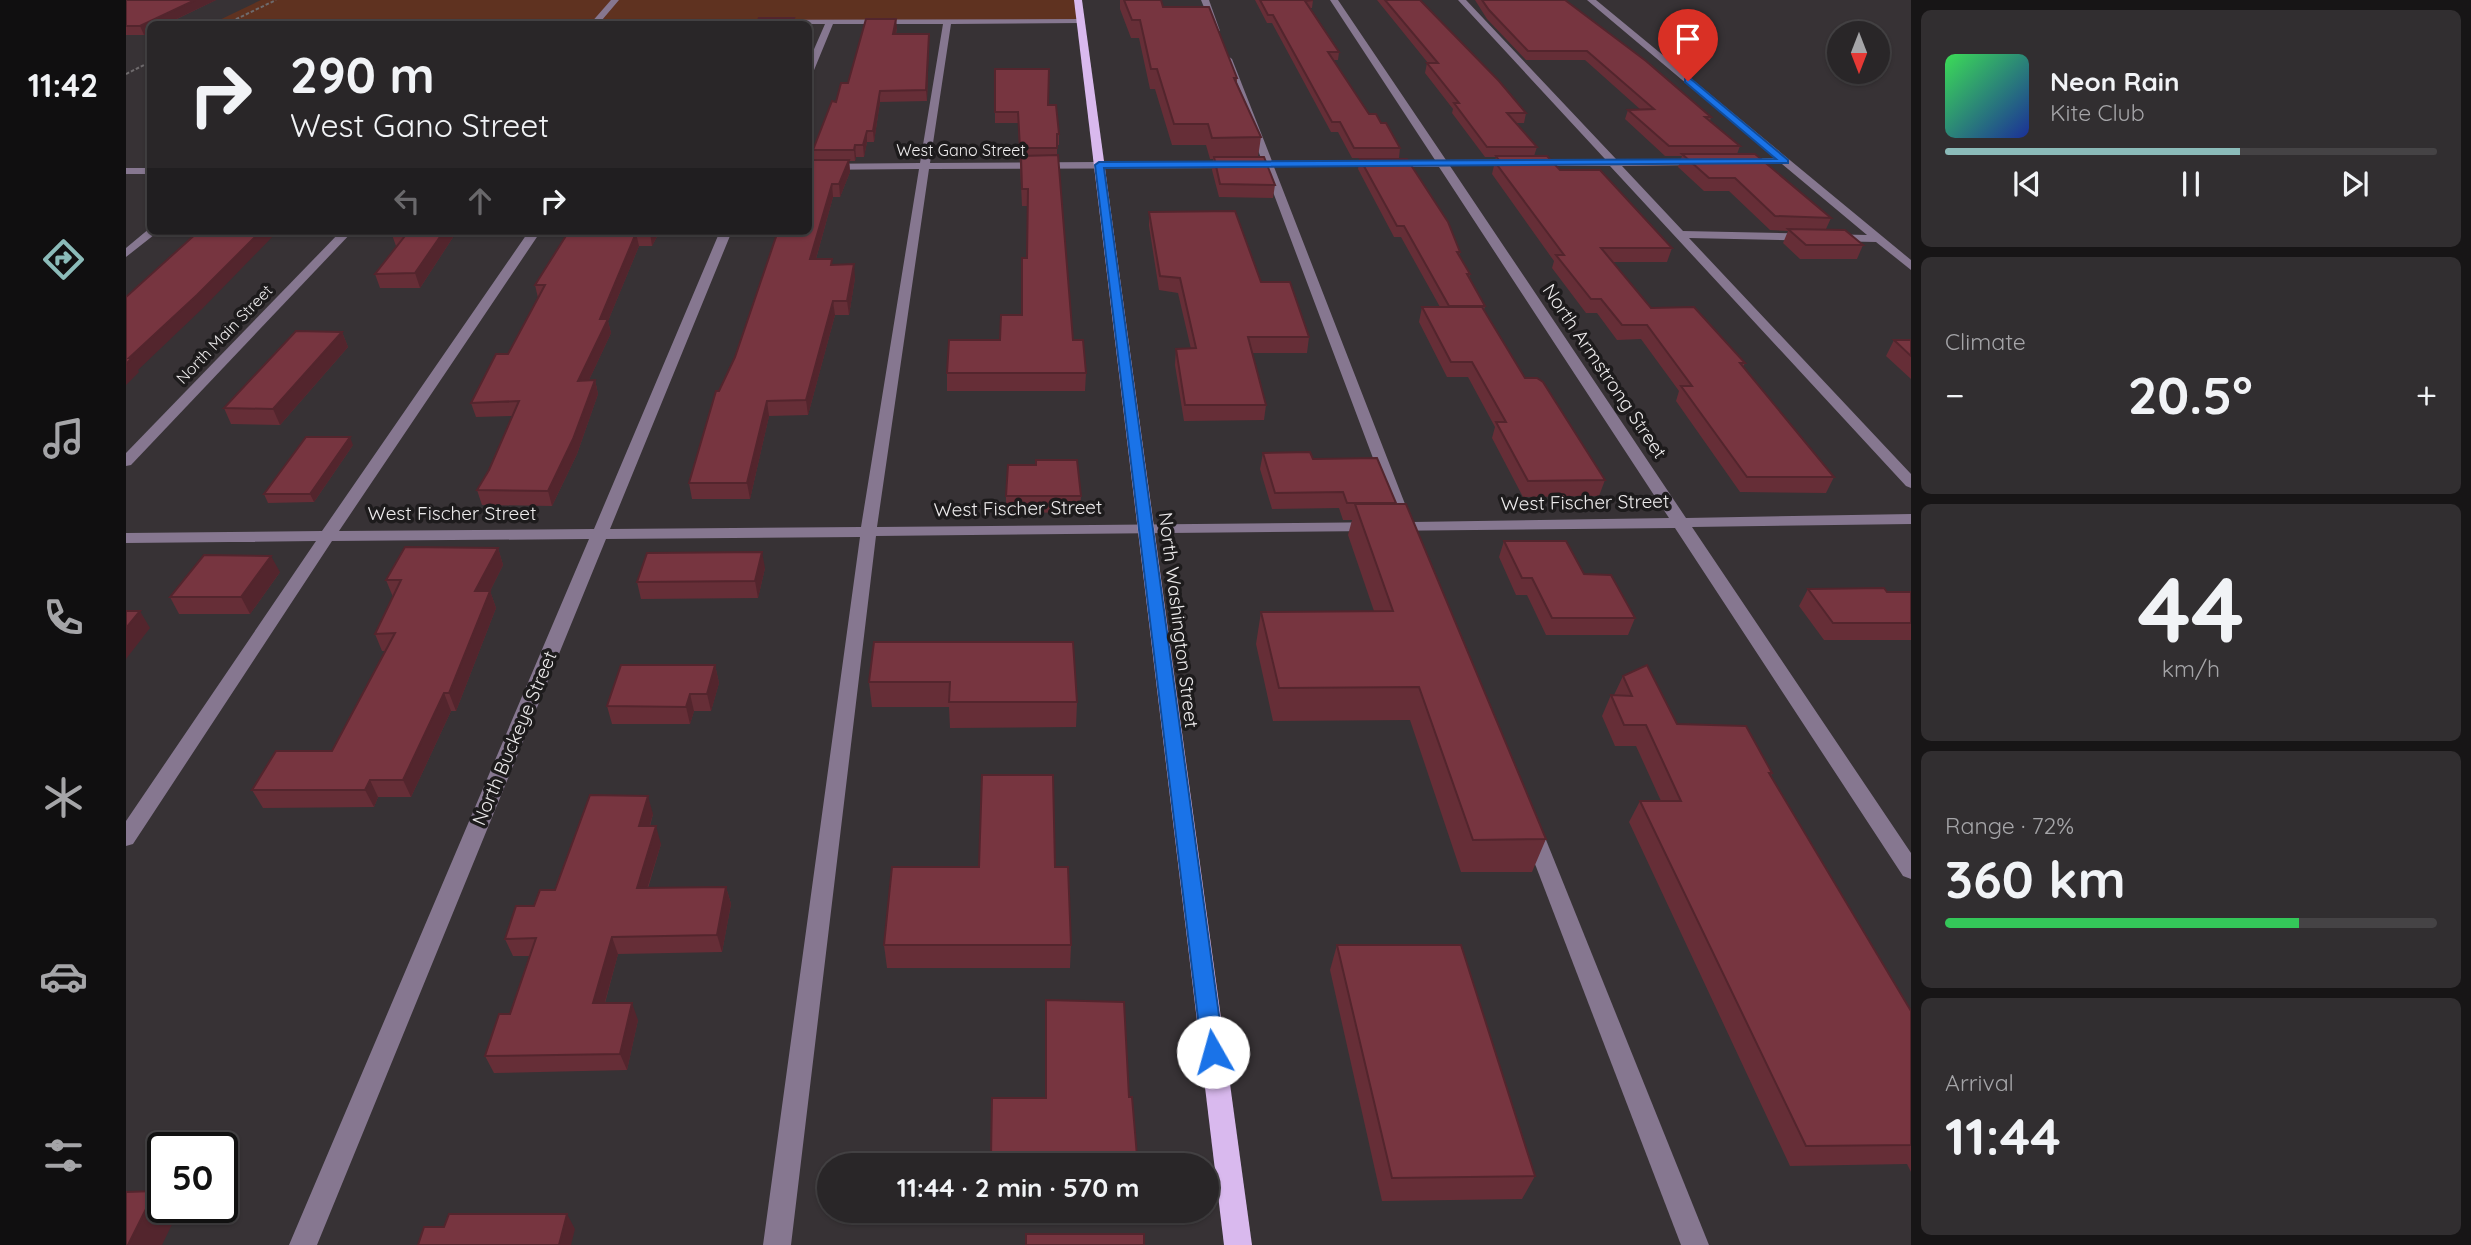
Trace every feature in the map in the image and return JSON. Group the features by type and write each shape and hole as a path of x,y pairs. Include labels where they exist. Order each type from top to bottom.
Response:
{"main road":[{"name":"North Washington Street","path":"1078,0 1238,1245"}],"street":[{"path":"597,21 615,0"},
{"path":"1205,0 1410,535"},
{"name":"North Armstrong Street","path":"1334,0 1911,870"},
{"path":"1462,0 1911,483"},
{"path":"1591,0 1911,266"},
{"path":"591,9 607,9"},
{"path":"812,21 1081,21"},
{"path":"812,65 830,21"},
{"path":"777,1245 869,530 947,21"},
{"name":"West Gano Street","path":"812,167 1719,162"},
{"path":"1732,162 1785,162"},
{"path":"126,171 147,171"},
{"path":"1680,234 1879,239"},
{"path":"126,254 148,235"},
{"name":"North Main Street","path":"126,462 343,235"},
{"path":"126,838 328,534 532,235"},
{"name":"North Buckeye Street","path":"303,1245 724,235"},
{"name":"West Fischer Street","path":"126,538 1146,527 1410,535 1682,521 1911,520"},
{"path":"1525,814 1695,1245"}],"path":[{"path":"232,21 276,0"},
{"path":"126,74 147,64"}],"shaded area":[{"path":"261,0 1078,0 1081,21 812,22 217,21"}],"building":[{"path":"126,0 195,0 140,26 126,26"},
{"path":"1124,0 1161,0 1163,7 1209,7 1237,78 1234,78 1261,137 1212,138 1208,124 1174,124 1157,69 1151,69 1140,20 1132,20"},
{"path":"1260,0 1313,0 1305,1 1339,52 1328,52 1369,114 1376,114 1381,123 1386,123 1400,148 1354,148 1340,122 1332,122 1273,15 1268,15"},
{"path":"1385,0 1420,0 1499,81 1526,113 1507,113 1537,147 1487,147 1454,103 1459,103 1427,63 1438,63"},
{"path":"1482,0 1565,0 1646,61 1740,146 1669,146 1628,110 1654,109 1587,51 1528,51"},
{"path":"759,18 794,18 792,21 758,21"},
{"path":"866,19 896,19 893,34 929,34 926,90 880,91 873,131 867,131 863,145 855,145 854,150 813,150 832,101 836,102 841,83 848,83"},
{"path":"995,69 1049,69 1048,105 1056,105 1059,134 1057,148 1020,148 1018,112 995,112"},
{"path":"1682,154 1755,154 1831,218 1775,216 1735,178 1709,178"},
{"path":"1058,155 1073,340 1083,340 1086,373 947,373 949,340 1000,340 1001,315 1022,315 1022,258 1027,258 1028,189 1022,189 1021,156"},
{"path":"1496,156 1547,156 1560,170 1600,170 1672,248 1601,248 1651,308 1694,307 1745,363 1740,363 1834,477 1747,477 1681,386 1692,386 1647,325 1622,325 1601,299 1591,299 1556,255 1564,255 1495,162 1500,162"},
{"path":"1214,157 1264,157 1275,185 1220,184"},
{"path":"1360,159 1407,159 1448,222 1460,252 1457,252 1485,306 1449,306 1404,226 1397,226"},
{"path":"812,160 849,160 839,184 832,184 810,259 832,259 831,265 854,264 847,301 833,301 806,400 767,401 747,483 689,483 716,391 719,391 735,357 777,235 812,235"},
{"path":"1235,211 1261,282 1290,282 1309,337 1248,337 1266,405 1185,405 1176,349 1196,348 1180,278 1160,276 1149,212"},
{"path":"1788,229 1845,230 1863,245 1806,245"},
{"path":"195,235 257,235 129,358 132,358 126,364 126,297"},
{"path":"406,235 441,235 415,273 375,274"},
{"path":"566,235 635,235 600,319 608,319 578,381 595,380 573,439 548,491 477,490 489,470 519,401 471,403 496,354 508,354 545,285 535,285"},
{"path":"1422,307 1482,307 1525,378 1537,378 1543,382 1605,480 1528,481 1496,422 1506,422 1472,362 1451,362"},
{"path":"296,331 342,332 273,409 224,408"},
{"path":"1894,340 1911,340 1911,356"},
{"path":"306,437 350,437 310,494 264,494"},
{"path":"1310,452 1313,459 1377,458 1396,503 1347,503 1343,492 1275,493 1263,453"},
{"path":"1036,460 1077,460 1081,496 1006,496 1008,465 1036,465"},
{"path":"1355,504 1406,504 1546,839 1473,840 1419,687 1279,688 1261,612 1393,611"},
{"path":"1504,541 1566,541 1584,574 1611,575 1635,618 1552,618 1532,578 1522,578"},
{"path":"405,547 498,548 475,591 490,591 449,693 444,693 403,780 370,780 365,790 252,790 276,751 332,751 395,633 375,634 401,580 386,580"},
{"path":"762,552 755,581 637,582 647,553"},
{"path":"204,555 271,556 241,597 170,597"},
{"path":"1884,588 1887,592 1911,592 1911,623 1833,623 1808,589"},
{"path":"126,611 140,611 126,628"},
{"path":"874,642 1073,642 1077,702 949,702 950,682 869,682"},
{"path":"621,665 715,665 707,694 690,694 686,707 607,706"},
{"path":"1647,665 1677,724 1746,726 1772,773 1769,773 1911,1011 1911,1145 1806,1146 1640,801 1681,801 1646,725 1624,725 1611,695 1632,696 1623,676"},
{"path":"982,775 1053,775 1055,867 1068,867 1071,945 884,945 892,867 979,867"},
{"path":"590,795 648,796 639,826 656,826 637,888 726,887 717,935 612,937 593,1003 632,1003 620,1054 485,1056 499,1014 510,1014 536,938 505,939 516,906 534,906 540,890 555,890"},
{"path":"1337,945 1461,945 1535,1176 1392,1178"},
{"path":"1046,1000 1124,1002 1129,1097 1132,1097 1137,1153 991,1153 992,1098 1046,1098"},
{"path":"147,1191 147,1207 128,1245 126,1245 126,1192"},
{"path":"449,1214 567,1214 559,1245 418,1245 424,1227 444,1227"},
{"path":"1026,1234 1144,1234 1144,1245 1026,1245"}],"route":[{"path":"1213,1052 1099,165 1785,162 1688,81"}]}
